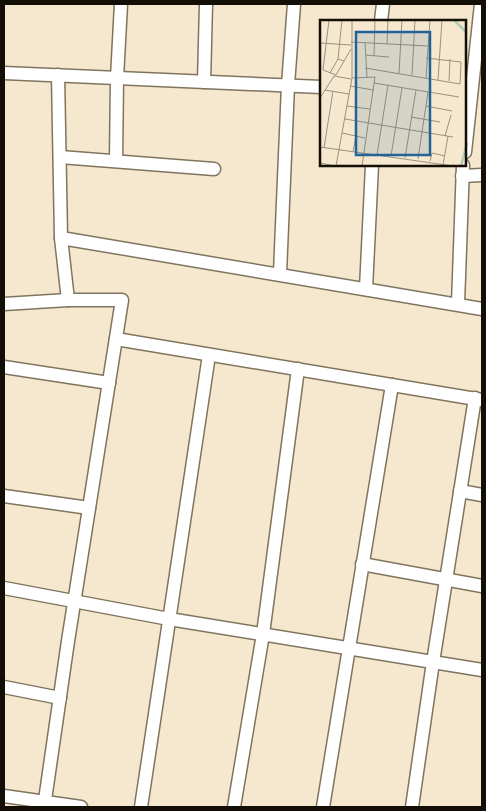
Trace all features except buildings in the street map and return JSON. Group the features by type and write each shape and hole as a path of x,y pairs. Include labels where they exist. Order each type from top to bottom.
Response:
{"street":[{"path":"116,161 117,78 121,4"},
{"path":"204,82 206,4"},
{"path":"280,274 288,85 294,4"},
{"path":"381,20 383,4"},
{"path":"466,132 468,93 481,4"},
{"path":"4,73 320,87"},
{"path":"58,75 61,238 68,300"},
{"path":"60,156 214,169"},
{"path":"366,289 372,166"},
{"path":"458,304 462,170 482,175"},
{"path":"61,238 482,309"},
{"path":"4,304 68,300 122,300 44,805"},
{"path":"116,339 479,399 460,491 412,807"},
{"path":"141,807 209,354"},
{"path":"4,368 109,383"},
{"path":"234,807 263,634 298,369"},
{"path":"323,807 392,385"},
{"path":"460,491 482,495"},
{"path":"4,496 89,508"},
{"path":"362,564 482,586"},
{"path":"4,588 169,619 482,670"},
{"path":"4,687 60,698"},
{"path":"4,796 44,805 81,807"}]}
